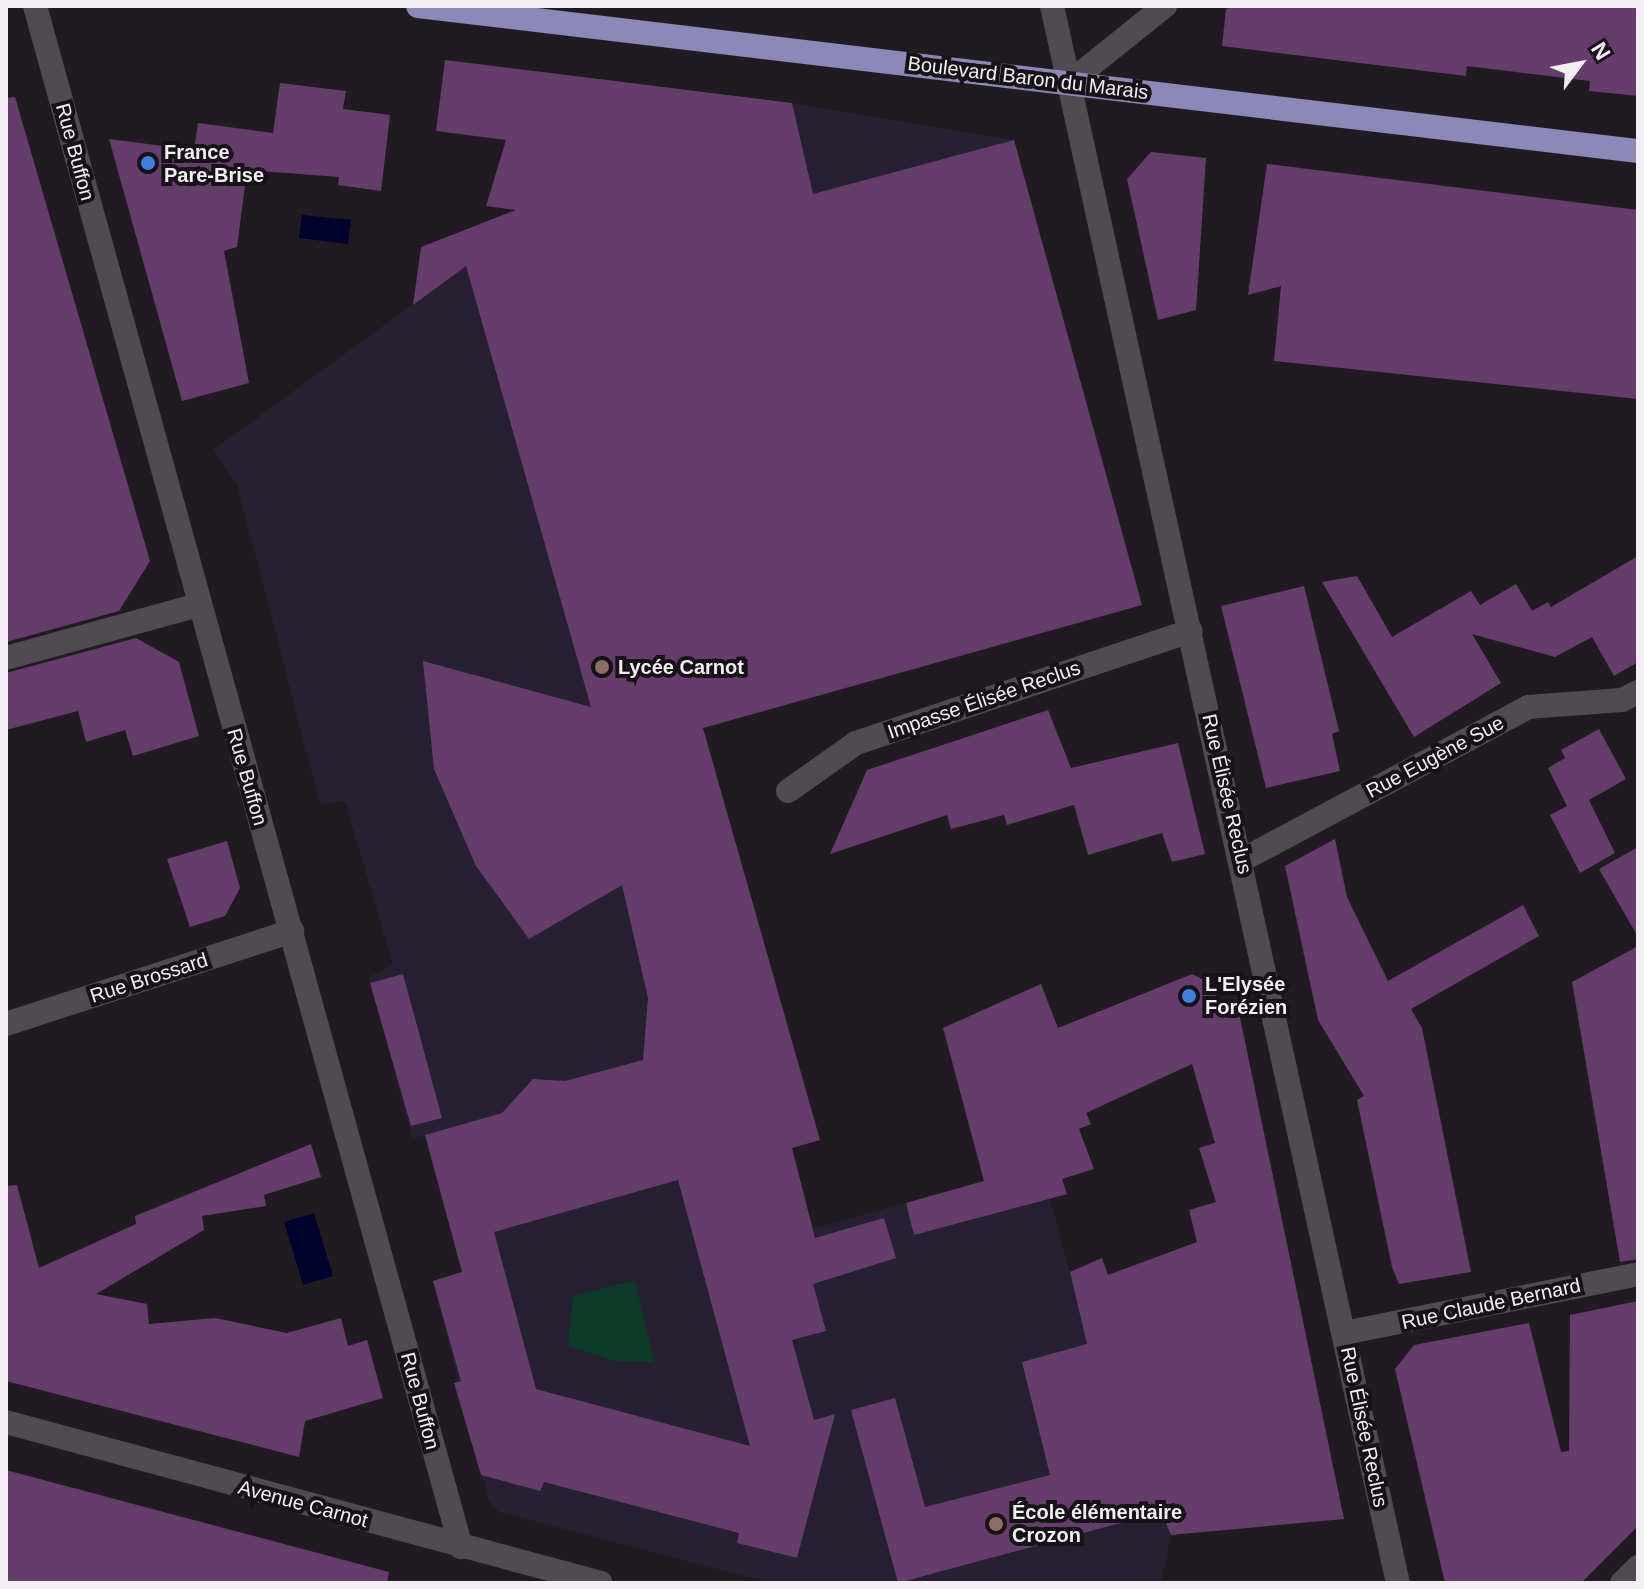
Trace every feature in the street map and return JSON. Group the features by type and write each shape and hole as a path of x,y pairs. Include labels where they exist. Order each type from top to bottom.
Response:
{"main road":[{"name":"Boulevard Baron du Marais","path":"418,6 1638,151"}],"street":[{"name":"Rue Buffon","path":"35,6 198,605 292,931 461,1547"},
{"name":"Rue Élisée Reclus","path":"1052,6 1242,860 1398,1583"},
{"path":"1070,82 1165,6"},
{"path":"6,658 198,605"},
{"name":"Impasse Élisée Reclus","path":"788,791 856,743 1191,631"},
{"name":"Rue Eugène Sue","path":"1242,860 1528,707 1622,700 1638,692"},
{"name":"Rue Brossard","path":"6,1024 292,931"},
{"name":"Rue Claude Bernard","path":"1344,1333 1638,1274"},
{"name":"Avenue Carnot","path":"6,1422 601,1583"},
{"path":"1622,1583 1638,1567"}],"shaded area":[{"name":"Lycée Carnot","path":"792,103 1014,140 1142,605 702,728 820,1140 775,1153 765,1242 1041,1165 1074,1287 1171,1535 1161,1583 770,1583 499,1512 489,1502 433,1281 463,1272 425,1136 412,1138 369,977 393,965 345,801 320,804 237,484 213,450 483,253"}],"green space":[{"path":"635,1280 654,1362 616,1361 568,1346 573,1296"}],"water":[{"path":"302,215 351,220 348,244 299,238"},
{"path":"314,1213 333,1276 303,1285 284,1222"}],"building":[{"path":"1237,6 1638,6 1638,96 1589,91 1590,81 1467,66 1466,76 1222,46 1226,9"},
{"name":"Lycée Carnot","path":"445,60 792,103 813,194 1014,140 1142,605 703,728 820,1140 792,1148 815,1238 884,1218 896,1258 813,1284 826,1331 792,1340 814,1420 835,1414 797,1558 737,1543 739,1533 544,1482 540,1491 481,1475 454,1383 461,1381 433,1281 462,1272 425,1135 502,1113 533,1079 565,1081 643,1060 648,998 622,885 529,939 476,866 434,769 423,661 591,707 466,266 413,305 421,247 516,210 486,206 506,140 436,131","holes":["678,1180 750,1446 536,1389 494,1232"]},
{"path":"280,83 346,91 343,109 390,115 381,191 338,185 339,177 247,170 237,247 224,251 249,383 182,401 109,139 194,150 198,123 273,133"},
{"path":"15,97 150,561 119,611 6,642 6,98"},
{"path":"1151,152 1206,158 1196,310 1158,320 1127,179"},
{"path":"1267,164 1638,210 1638,399 1274,361 1281,286 1248,295"},
{"path":"1638,556 1638,662 1614,676 1592,637 1555,657 1472,634 1501,683 1414,737 1322,582 1357,576 1392,637 1471,591 1480,605 1516,584 1532,611 1548,602 1551,607"},
{"path":"1304,586 1339,731 1332,734 1340,771 1266,788 1221,606"},
{"path":"136,638 179,662 199,736 133,756 125,730 86,742 78,711 6,730 6,673"},
{"path":"1048,710 1071,768 1178,743 1205,854 1172,862 1162,833 1088,855 1074,805 1007,825 1004,815 951,829 947,815 830,854 867,770"},
{"path":"1599,729 1626,779 1589,800 1615,853 1580,873 1550,815 1567,806 1548,768 1565,758 1561,750"},
{"path":"1335,839 1347,897 1388,981 1523,905 1539,936 1411,1009 1422,1028 1471,1272 1399,1284 1392,1267 1357,1100 1364,1096 1318,1020 1285,866"},
{"path":"227,841 240,888 225,916 190,927 167,859"},
{"path":"1638,847 1638,937 1599,869"},
{"path":"1638,946 1638,1259 1620,1262 1572,982"},
{"path":"403,974 442,1118 411,1126 370,983"},
{"path":"1192,974 1208,982 1221,1005 1236,998 1344,1519 1171,1535 1161,1512 898,1583 851,1410 895,1398 925,1507 1050,1475 1022,1362 1087,1344 1070,1272 1102,1258 1108,1275 1197,1242 1189,1210 1216,1202 1199,1148 1215,1143 1192,1064 1086,1113 1091,1124 1079,1129 1094,1169 1062,1179 1067,1194 914,1235 906,1203 984,1181 943,1028 1041,984 1058,1028"},
{"path":"311,1144 321,1177 264,1195 266,1206 202,1216 204,1230 96,1294 147,1304 149,1324 215,1318 287,1333 341,1318 348,1346 367,1340 383,1398 305,1421 299,1457 6,1381 6,1186 17,1185 39,1268 136,1224 135,1216"},
{"path":"1638,1301 1638,1526 1581,1583 1445,1583 1395,1369 1414,1345 1529,1323 1561,1452 1569,1451 1570,1315"},
{"path":"6,1470 389,1572 387,1583 6,1583"}],"place":[{"name":"France Pare-Brise","path":"148,163"},
{"name":"Lycée Carnot","path":"602,667"},
{"name":"L'Elysée Forézien","path":"1189,996"},
{"name":"École élémentaire Crozon","path":"996,1524"}]}
